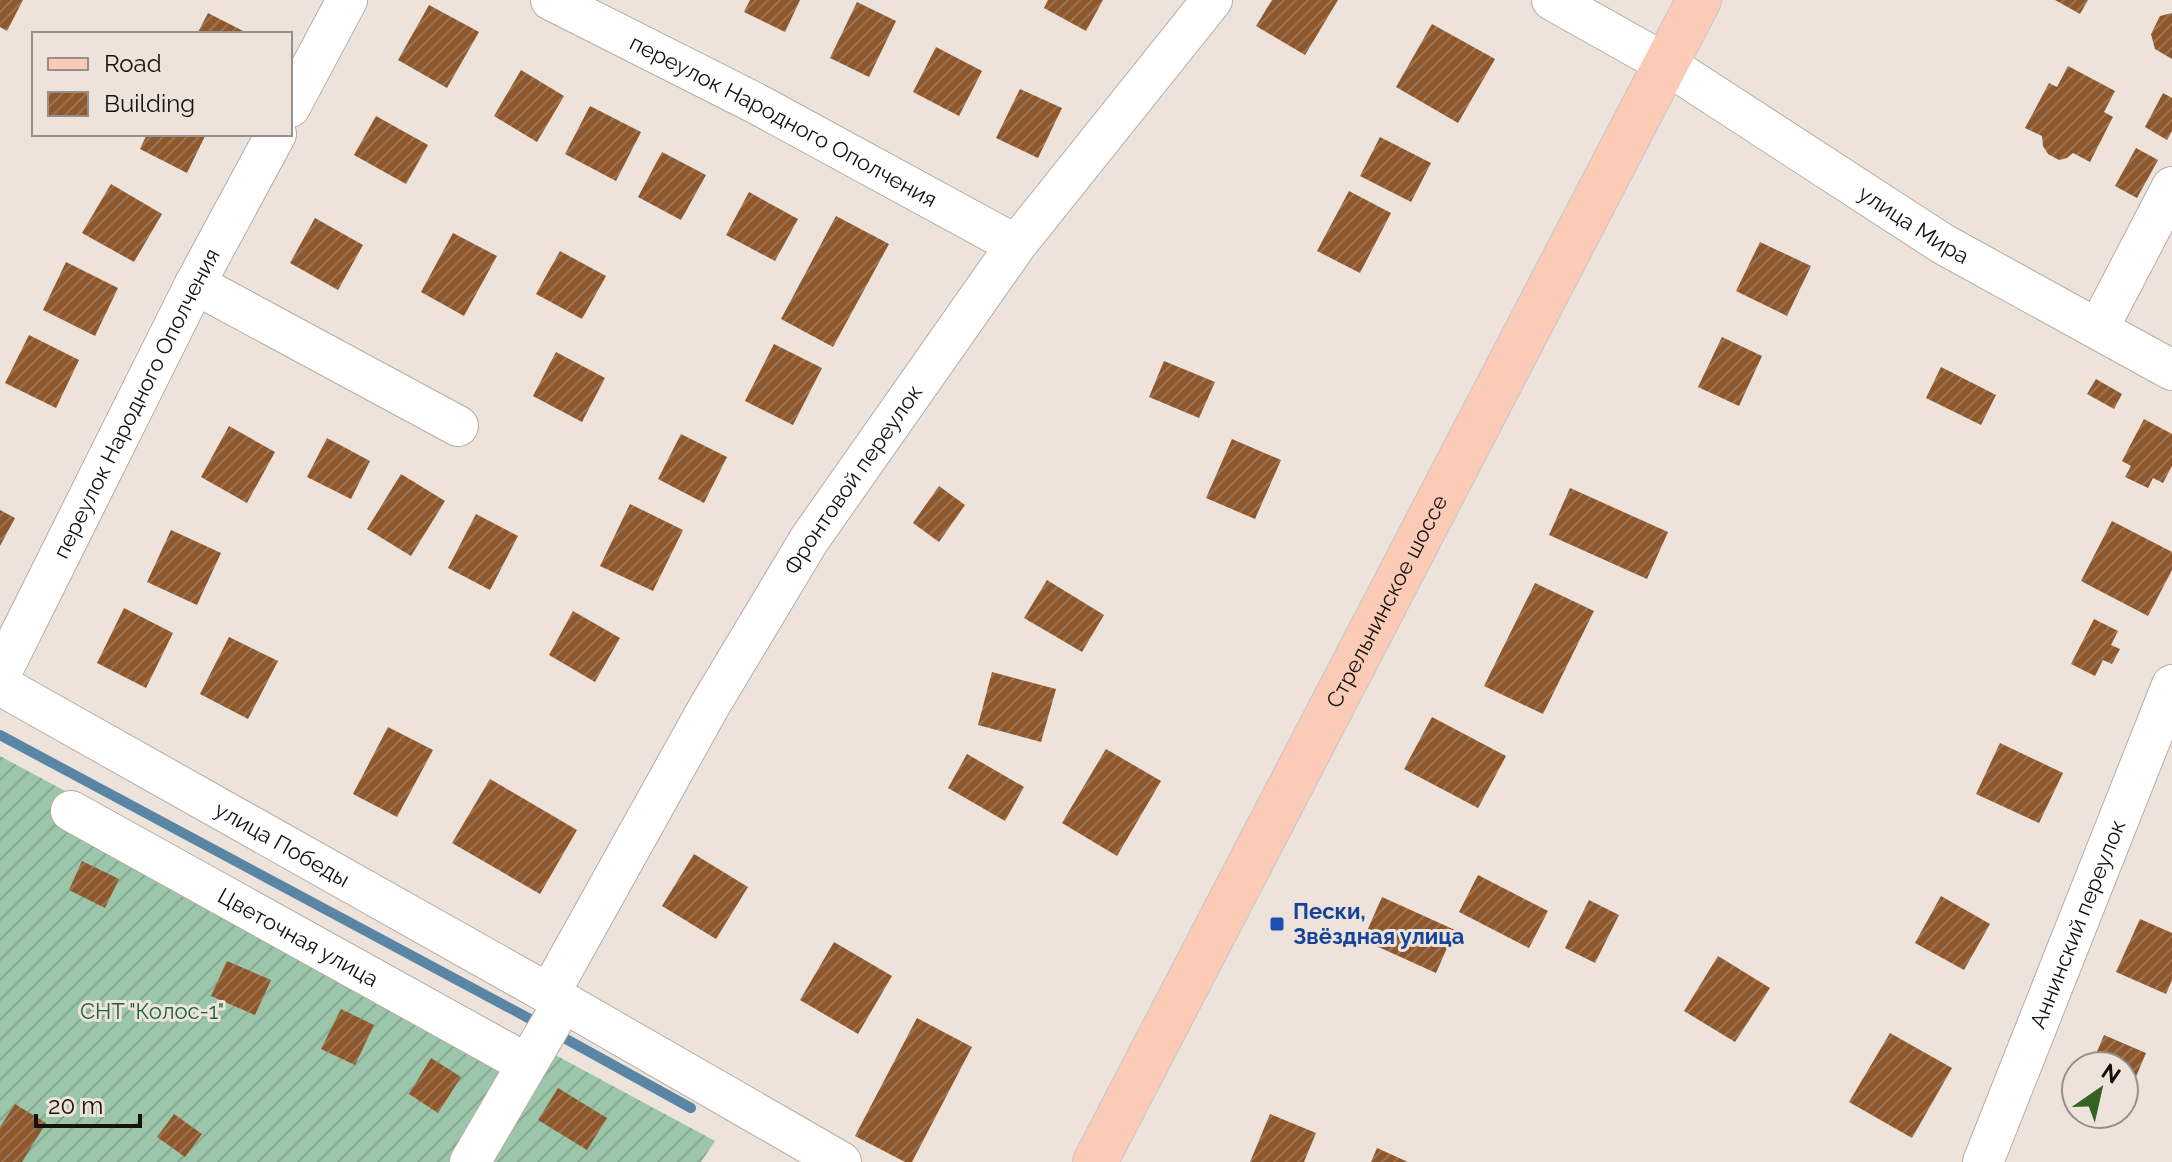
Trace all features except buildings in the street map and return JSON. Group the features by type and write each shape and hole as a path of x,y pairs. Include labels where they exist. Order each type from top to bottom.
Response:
{"main road":[{"name":"Стрельнинское шоссе","path":"1095,1162 1699,0"}],"street":[{"path":"292,103 347,0"},
{"name":"переулок Народного Ополчения","path":"551,0 759,105 1016,245"},
{"name":"Фронтовой переулок","path":"470,1162 527,1064 556,999 710,705 809,540 1016,245 1212,0"},
{"name":"улица Мира","path":"1552,0 1672,52 1943,244 2172,370"},
{"name":"переулок Народного Ополчения","path":"0,675 195,284 275,136"},
{"path":"2098,329 2172,187"},
{"path":"195,284 458,426"},
{"name":"улица Победы","path":"0,685 841,1162"},
{"name":"Аннинский переулок","path":"1983,1162 2172,685"},
{"name":"Цветочная улица","path":"71,811 527,1064"}],"green space":[{"name":"СНТ \"Колос-1\"","path":"0,756 715,1141 701,1162 0,1162"}],"waterway":[{"path":"0,735 532,1020"},
{"path":"566,1039 691,1108"}],"place":[{"name":"Пески, Звёздная улица","path":"1277,924"}]}
